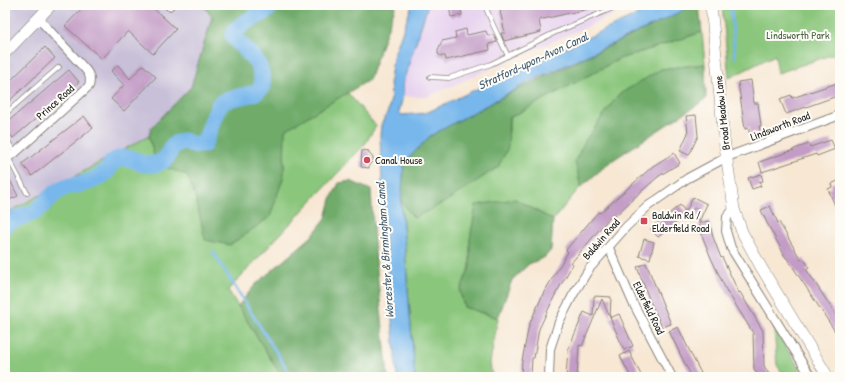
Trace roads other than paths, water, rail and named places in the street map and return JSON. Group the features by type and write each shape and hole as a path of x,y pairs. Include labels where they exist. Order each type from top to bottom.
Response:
{"street":[{"path":"5,53 51,5"},
{"name":"Broad Meadow Lane","path":"712,10 727,157 734,209 742,232 761,267 828,377"},
{"name":"Prince Road","path":"9,156 89,86 90,82 90,76 85,69 38,18"},
{"name":"Lindsworth Road","path":"727,157 839,117"},
{"name":"Baldwin Road","path":"549,377 550,349 559,322 573,295 590,269 626,227 648,206 688,178 727,157"},
{"path":"734,209 727,217 726,231 731,248 810,377"},
{"name":"Elderfield Road","path":"609,248 633,303 672,377"}],"lane":[{"path":"485,5 491,23 495,27 508,56"},
{"path":"430,77 449,78 491,64 554,33 620,5"},
{"path":"5,114 59,67"},
{"path":"5,137 9,156 27,193"}],"water":[{"path":"412,5 428,5 403,82 403,96 399,112 402,115 426,113 655,7 666,5 693,5 662,21 529,82 430,136 404,163 401,201 415,377 397,377 384,229 380,136 381,125 388,111 391,99 390,80 393,57"}],"waterway":[{"path":"5,226 7,222 35,212 55,193 65,187 86,183 98,178 108,170 112,162 120,158 133,159 143,164 156,164 165,160 175,144 185,141 193,145 204,144 220,104 225,100 254,93 259,90 262,85 262,78 257,63 233,36 236,30 246,22 268,10 272,5"},
{"path":"733,5 731,11 735,57"},
{"path":"213,252 292,377"}],"place":[{"name":"Canal House","path":"367,160"},
{"name":"Baldwin Rd / Elderfield Road","path":"644,221"}],"park label":[{"name":"Lindsworth Park","path":"798,35"}],"water label":[{"name":"Stratford-upon-Avon Canal","path":"533,61"},
{"name":"Worcester & Birmingham Canal","path":"385,250"}]}
